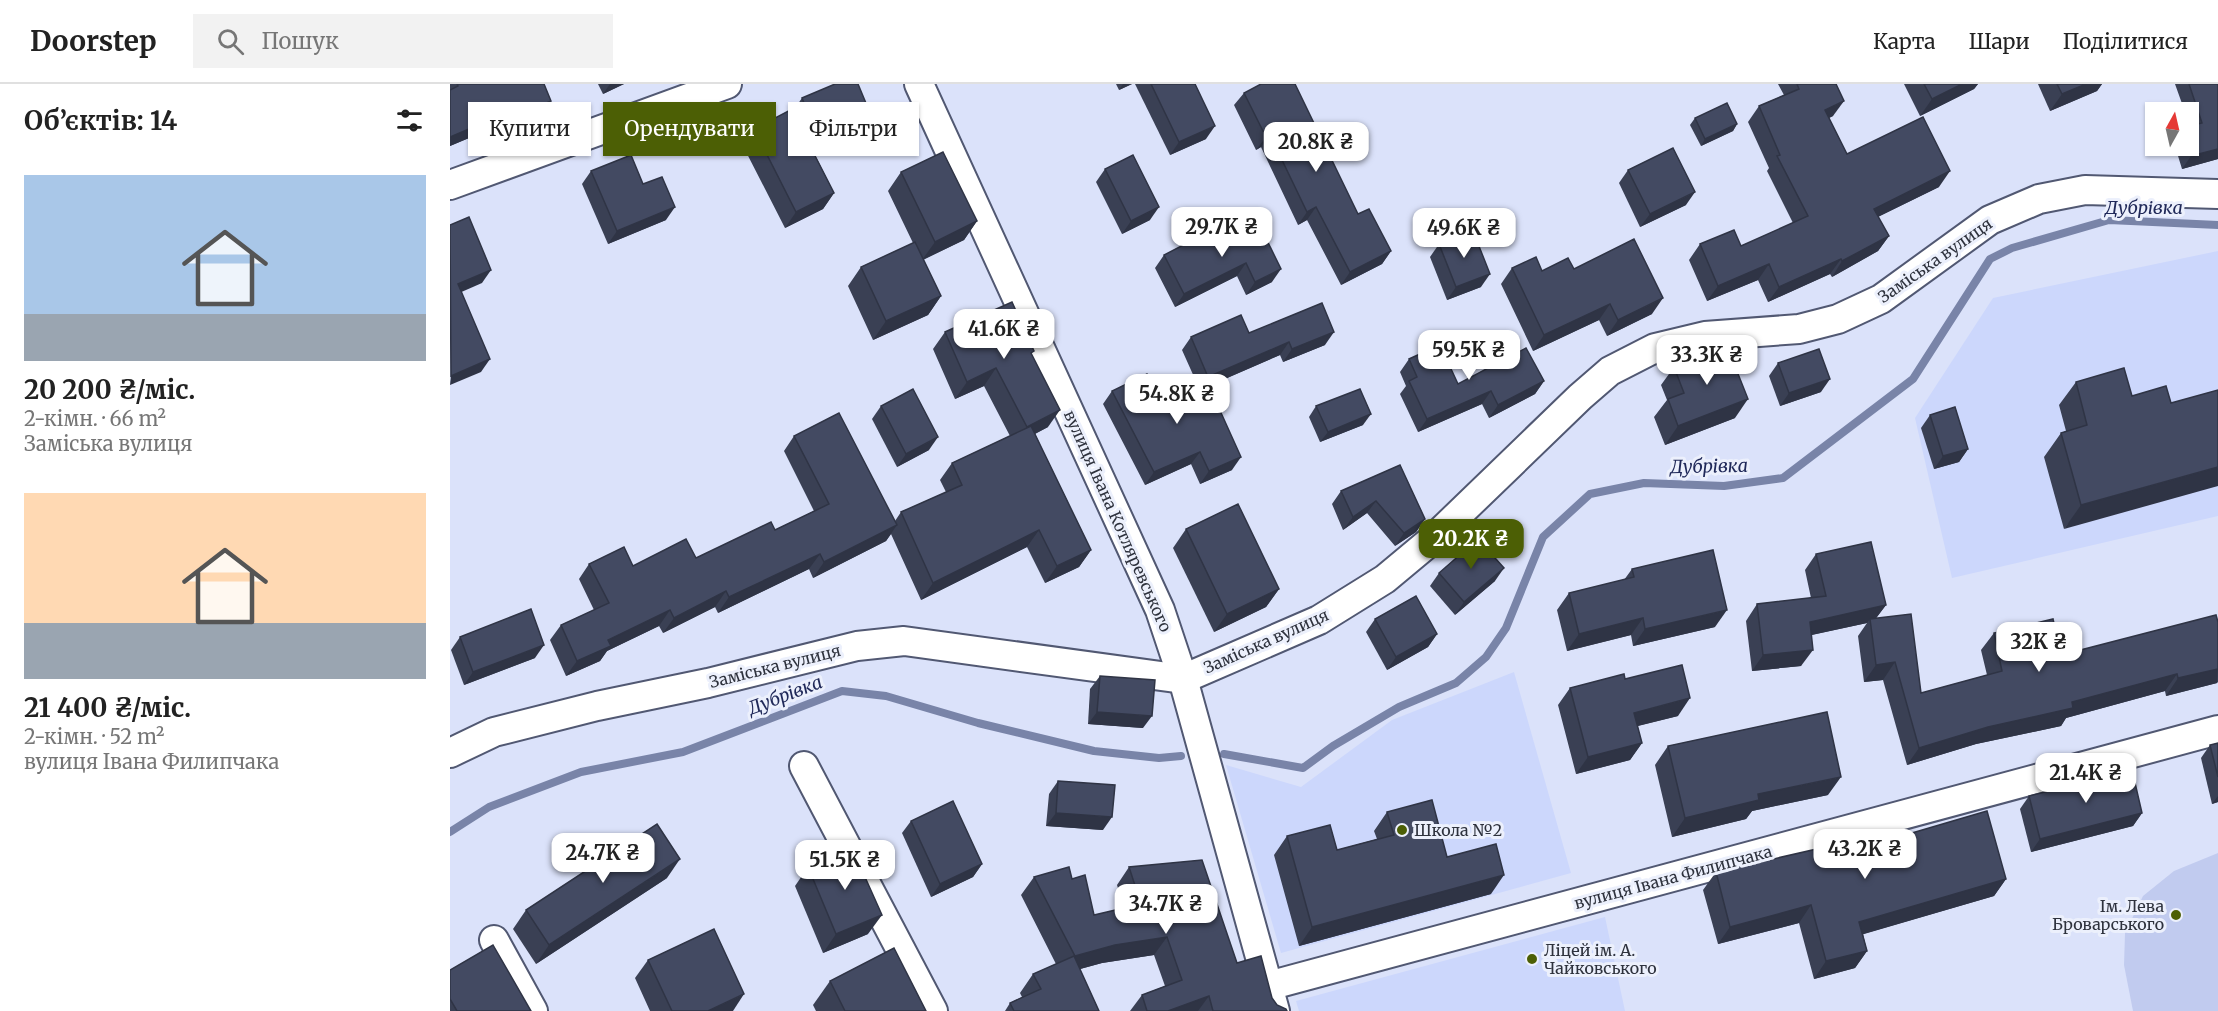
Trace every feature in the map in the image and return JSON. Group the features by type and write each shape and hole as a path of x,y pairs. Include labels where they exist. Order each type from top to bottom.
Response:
{"street":[{"path":"450,185 727,84"},
{"name":"вулиця Івана Котляревського","path":"919,84 1160,610 1183,679 1272,998"},
{"name":"Заміська вулиця","path":"450,753 494,732 597,706 708,683 857,646 904,641 1183,679 1319,620 1385,579 1433,539 1603,377 1655,348 1705,336 1799,329 1838,319 1881,299 1989,220 2039,199 2085,190 2218,194"},
{"name":"вулиця Івана Филипчака","path":"1272,998 2218,730"},
{"path":"804,765 933,1011"},
{"path":"494,940 533,1011"}],"shaded area":[{"path":"2218,251 2218,516 1952,578 1915,418 1993,298"},
{"name":"Школа №2","path":"1514,672 1571,873 1281,953 1226,765 1301,787 1392,720"},
{"name":"Ім. Лева Броварського","path":"2218,853 2218,1011 2133,1011 2124,965 2125,933 2143,896 2174,871"},
{"name":"Ліцей ім. А. Чайковського","path":"1605,917 1625,1011 1299,1011 1296,1001"}],"building":[{"path":"457,84 544,84 551,101 468,102 468,129 450,137 450,90 458,86"},
{"path":"835,84 858,84 866,102 804,102 802,98"},
{"path":"1151,84 1195,84 1215,126 1179,142"},
{"path":"1261,84 1295,84 1358,214 1369,209 1391,251 1350,272 1316,207 1307,212 1270,135 1266,137 1244,93"},
{"path":"1797,84 1836,84 1844,101 1825,110 1847,154 1923,117 1950,171 1874,209 1889,236 1842,261 1841,259 1779,287 1769,264 1718,286 1700,244 1734,230 1741,246 1808,216 1777,156 1780,155 1759,106 1799,89"},
{"path":"1924,84 1962,84 1932,99"},
{"path":"2057,84 2086,84 2062,94"},
{"path":"2189,84 2218,84 2218,149 2199,154 2199,124 2202,123 2199,102 2195,102"},
{"path":"1727,103 1737,124 1705,139 1695,118"},
{"path":"788,111 788,156 815,156 834,193 796,212 768,156 776,156 776,118"},
{"path":"1673,148 1695,192 1650,214 1628,170"},
{"path":"943,152 977,221 935,242 901,172"},
{"path":"1133,155 1159,207 1131,221 1105,169"},
{"path":"631,156 643,184 662,177 675,207 617,231 591,171"},
{"path":"469,217 491,270 458,284 490,359 451,376 450,225"},
{"path":"1259,224 1281,269 1255,282 1246,263 1184,294 1164,255 1212,230 1219,244"},
{"path":"1473,231 1490,274 1456,287 1439,244"},
{"path":"1634,239 1663,298 1618,320 1610,304 1544,335 1512,268 1536,257 1542,271 1568,258 1574,269"},
{"path":"915,242 941,296 886,321 861,267"},
{"path":"1012,302 1034,351 1031,353 1060,410 1027,427 996,368 967,382 945,332"},
{"path":"1322,303 1334,332 1292,349 1289,342 1208,377 1191,337 1241,315 1249,333"},
{"path":"1440,345 1458,384 1526,348 1544,381 1498,405 1491,391 1427,419 1409,381 1417,377 1409,359"},
{"path":"1727,346 1748,399 1678,426 1668,399 1684,393 1674,367"},
{"path":"1819,349 1830,379 1789,393 1778,363"},
{"path":"2124,368 2132,396 2166,386 2171,403 2218,390 2218,467 2081,505 2061,433 2087,425 2076,382"},
{"path":"1147,374 1162,405 1208,384 1241,457 1209,471 1200,452 1154,472 1112,391"},
{"path":"913,389 938,437 906,454 881,406"},
{"path":"1360,389 1371,414 1328,432 1316,406"},
{"path":"1955,407 1968,449 1943,456 1930,415"},
{"path":"839,413 897,525 824,562 820,554 729,597 726,591 674,618 670,610 608,640 611,646 577,661 561,625 609,603 589,564 624,547 633,566 686,539 696,558 771,522 775,530 829,504 794,436"},
{"path":"1031,426 1091,550 1057,566 1039,530 933,583 901,512 962,485 952,463"},
{"path":"1400,465 1425,519 1404,533 1376,501 1353,517 1341,491"},
{"path":"1238,504 1279,589 1227,614 1186,529"},
{"path":"1478,539 1504,568 1464,602 1439,573"},
{"path":"1871,542 1886,605 1810,622 1813,650 1763,655 1757,604 1826,596 1816,554"},
{"path":"1713,550 1727,610 1645,629 1643,618 1579,634 1569,593 1634,577 1632,569"},
{"path":"1416,596 1437,634 1396,657 1375,619"},
{"path":"531,609 544,645 473,672 460,637"},
{"path":"1911,614 1921,693 2002,671 1994,633 2053,619 2061,655 2216,615 2218,669 2178,678 2177,674 2072,702 2073,708 1988,727 1919,748 1895,662 1876,665 1870,619"},
{"path":"1682,665 1690,698 1634,713 1642,743 1588,757 1570,688 1624,674 1625,679"},
{"path":"1100,676 1155,680 1152,716 1097,712"},
{"path":"1827,712 1841,777 1758,794 1759,800 1685,818 1668,746"},
{"path":"2218,743 2218,777 2210,745"},
{"path":"2132,770 2142,813 2040,839 2029,796"},
{"path":"1058,781 1115,785 1112,817 1056,813"},
{"path":"1432,800 1447,857 1496,844 1504,875 1312,927 1287,836 1330,825 1337,850 1394,835 1387,812"},
{"path":"953,801 982,864 940,884 911,821"},
{"path":"1987,811 2006,879 1859,922 1867,951 1826,961 1811,905 1730,927 1716,872 1852,841 1854,850"},
{"path":"657,824 680,859 549,945 526,910"},
{"path":"852,848 882,915 836,934 808,867"},
{"path":"1202,860 1237,963 1261,956 1272,998 1277,1005 1287,1011 1213,1011 1209,996 1168,1011 1147,1011 1142,995 1182,980 1167,937 1115,945 1075,956 1034,877 1069,867 1072,879 1085,875 1094,915 1141,904 1129,867"},
{"path":"714,929 744,994 708,1011 672,1011 648,960"},
{"path":"493,945 531,1011 457,1011 450,999 450,970"},
{"path":"894,948 926,1011 845,1011 830,981"},
{"path":"1074,956 1099,1011 1014,1011 1010,1003 1041,989 1033,974"}],"waterway":[{"name":"Дубрівка","path":"1224,754 1303,768 1333,746 1399,707 1456,683 1486,657 1506,628 1543,537 1590,494 1644,483 1724,486 1783,478 1913,379 1990,259 2012,248 2109,220 2218,225"},
{"name":"Дубрівка","path":"450,832 489,807 581,772 683,752 842,691 886,696 978,723 1094,751 1159,758 1181,756"}],"place":[{"name":"Школа №2","path":"1402,830"},
{"name":"Ім. Лева Броварського","path":"2176,915"},
{"name":"Ліцей ім. А. Чайковського","path":"1532,959"}]}
